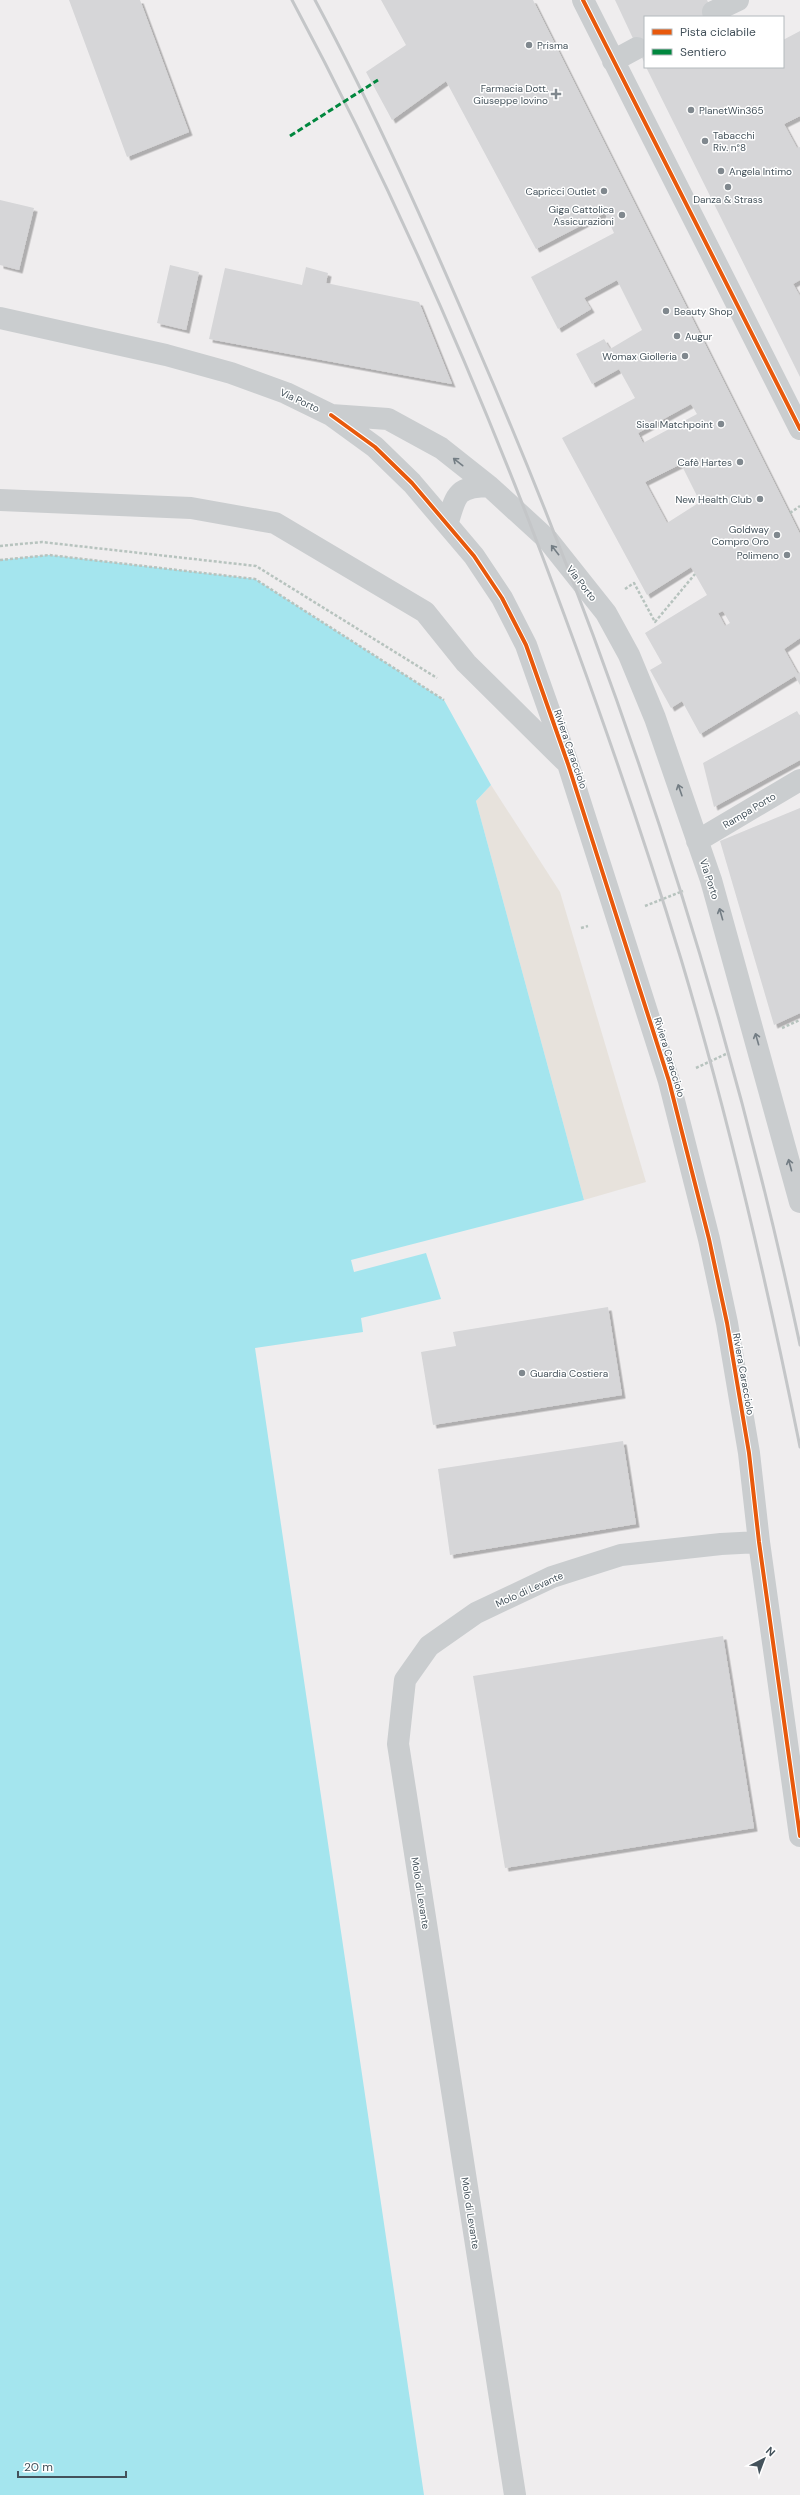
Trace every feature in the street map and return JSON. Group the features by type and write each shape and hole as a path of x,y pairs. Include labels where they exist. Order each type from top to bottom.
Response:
{"street":[{"path":"583,0 613,61 793,398 800,429"},
{"path":"713,12 738,0"},
{"path":"613,61 637,48"},
{"name":"Via Porto","path":"0,318 166,355 231,373 286,393 331,415 388,419 441,448 489,486 548,540 606,613 628,655 655,718 711,880 757,1040 800,1202"},
{"name":"Riviera Caracciolo","path":"331,415 376,447 448,522 474,556 502,598 526,645 568,764 670,1081 728,1323 748,1445 759,1542 800,1836"},
{"path":"448,522 455,497 470,486 489,486"},
{"path":"0,500 191,508 275,523 425,612 466,663 568,764"},
{"name":"Rampa Porto","path":"698,841 800,780"},
{"name":"Molo di Levante","path":"515,2495 398,1744 405,1680 428,1646 476,1613 552,1577 621,1555 720,1544 759,1542"}],"path":[{"path":"790,513 800,506"},
{"path":"0,546 42,542 256,566 445,682"},
{"path":"0,560 49,555 255,580 444,700"},
{"path":"627,597 624,590 634,583 655,622 695,574"},
{"path":"639,909 690,888"},
{"path":"777,1030 800,1020"},
{"path":"693,1070 732,1051"}],"sand":[{"path":"491,785 560,892 646,1182 584,1200 476,801"}],"water":[{"path":"49,555 255,579 444,700 491,785 476,801 584,1200 351,1260 354,1272 426,1253 441,1299 361,1318 363,1332 255,1348 424,2495 0,2495 0,560"}],"building":[{"path":"69,0 140,0 189,132 127,157"},
{"path":"381,0 533,0 800,534 800,638 784,649 798,674 800,672 800,685 795,676 700,734 682,701 671,708 650,670 662,663 645,633 707,595 691,567 647,595 562,438 635,398 619,369 592,384 576,354 604,339 610,349 642,330 617,280 584,298 591,309 558,329 531,277 614,233 605,213 536,249 446,81 392,120 366,72 406,45","holes":["691,404 697,414 643,443 638,433","681,464 700,502 667,523 645,482","723,611 730,623 725,626 718,613"]},
{"path":"615,0 707,0 715,16 644,16 644,62"},
{"path":"800,31 800,116 784,124 797,148 800,147 800,280 793,284 800,296 800,377 646,68 784,68 784,39"},
{"path":"0,200 34,208 19,270 0,265"},
{"path":"170,265 199,272 186,330 157,323"},
{"path":"306,267 328,273 326,283 419,302 452,384 209,339 225,268 302,285"},
{"path":"797,711 800,716 800,760 714,807 703,763"},
{"path":"800,808 800,1013 774,1025 720,841"},
{"name":"Guardia Costiera","path":"608,1307 622,1395 433,1425 421,1352 456,1346 453,1332"},
{"path":"623,1441 636,1524 450,1555 438,1469"},
{"path":"723,1636 754,1828 505,1868 473,1676"}],"railway":[{"path":"292,0 325,63 388,192 476,388 529,521 609,738 664,904 699,1019 731,1140 761,1263 800,1447"},
{"path":"315,0 359,85 400,171 477,346 528,467 576,589 621,713 663,837 702,963 738,1089 771,1217 800,1345"}],"marked path":[{"path":"290,136 378,80"}],"cycle path":[{"path":"583,0 800,429"},
{"path":"331,415 375,447 412,483 474,556 502,598 526,645 568,764 669,1081 709,1239 727,1323 749,1453 759,1542 800,1836"}],"place":[{"name":"Prisma","path":"529,45"},
{"name":"Farmacia Dott. Giuseppe Iovino","path":"556,94"},
{"name":"PlanetWin365","path":"691,110"},
{"name":"Tabacchi Riv. n°8","path":"705,141"},
{"name":"Angela Intimo","path":"721,171"},
{"name":"Danza & Strass","path":"728,187"},
{"name":"Capricci Outlet","path":"604,191"},
{"name":"Giga Cattolica Assicurazioni","path":"622,215"},
{"name":"Beauty Shop","path":"666,311"},
{"name":"Augur","path":"677,336"},
{"name":"Womax Giolleria","path":"685,356"},
{"name":"Sisal Matchpoint","path":"721,424"},
{"name":"Cafè Hartes","path":"740,462"},
{"name":"New Health Club","path":"760,499"},
{"name":"Goldway Compro Oro","path":"777,535"},
{"name":"Polimeno","path":"787,555"},
{"name":"Guardia Costiera","path":"522,1373"}]}
